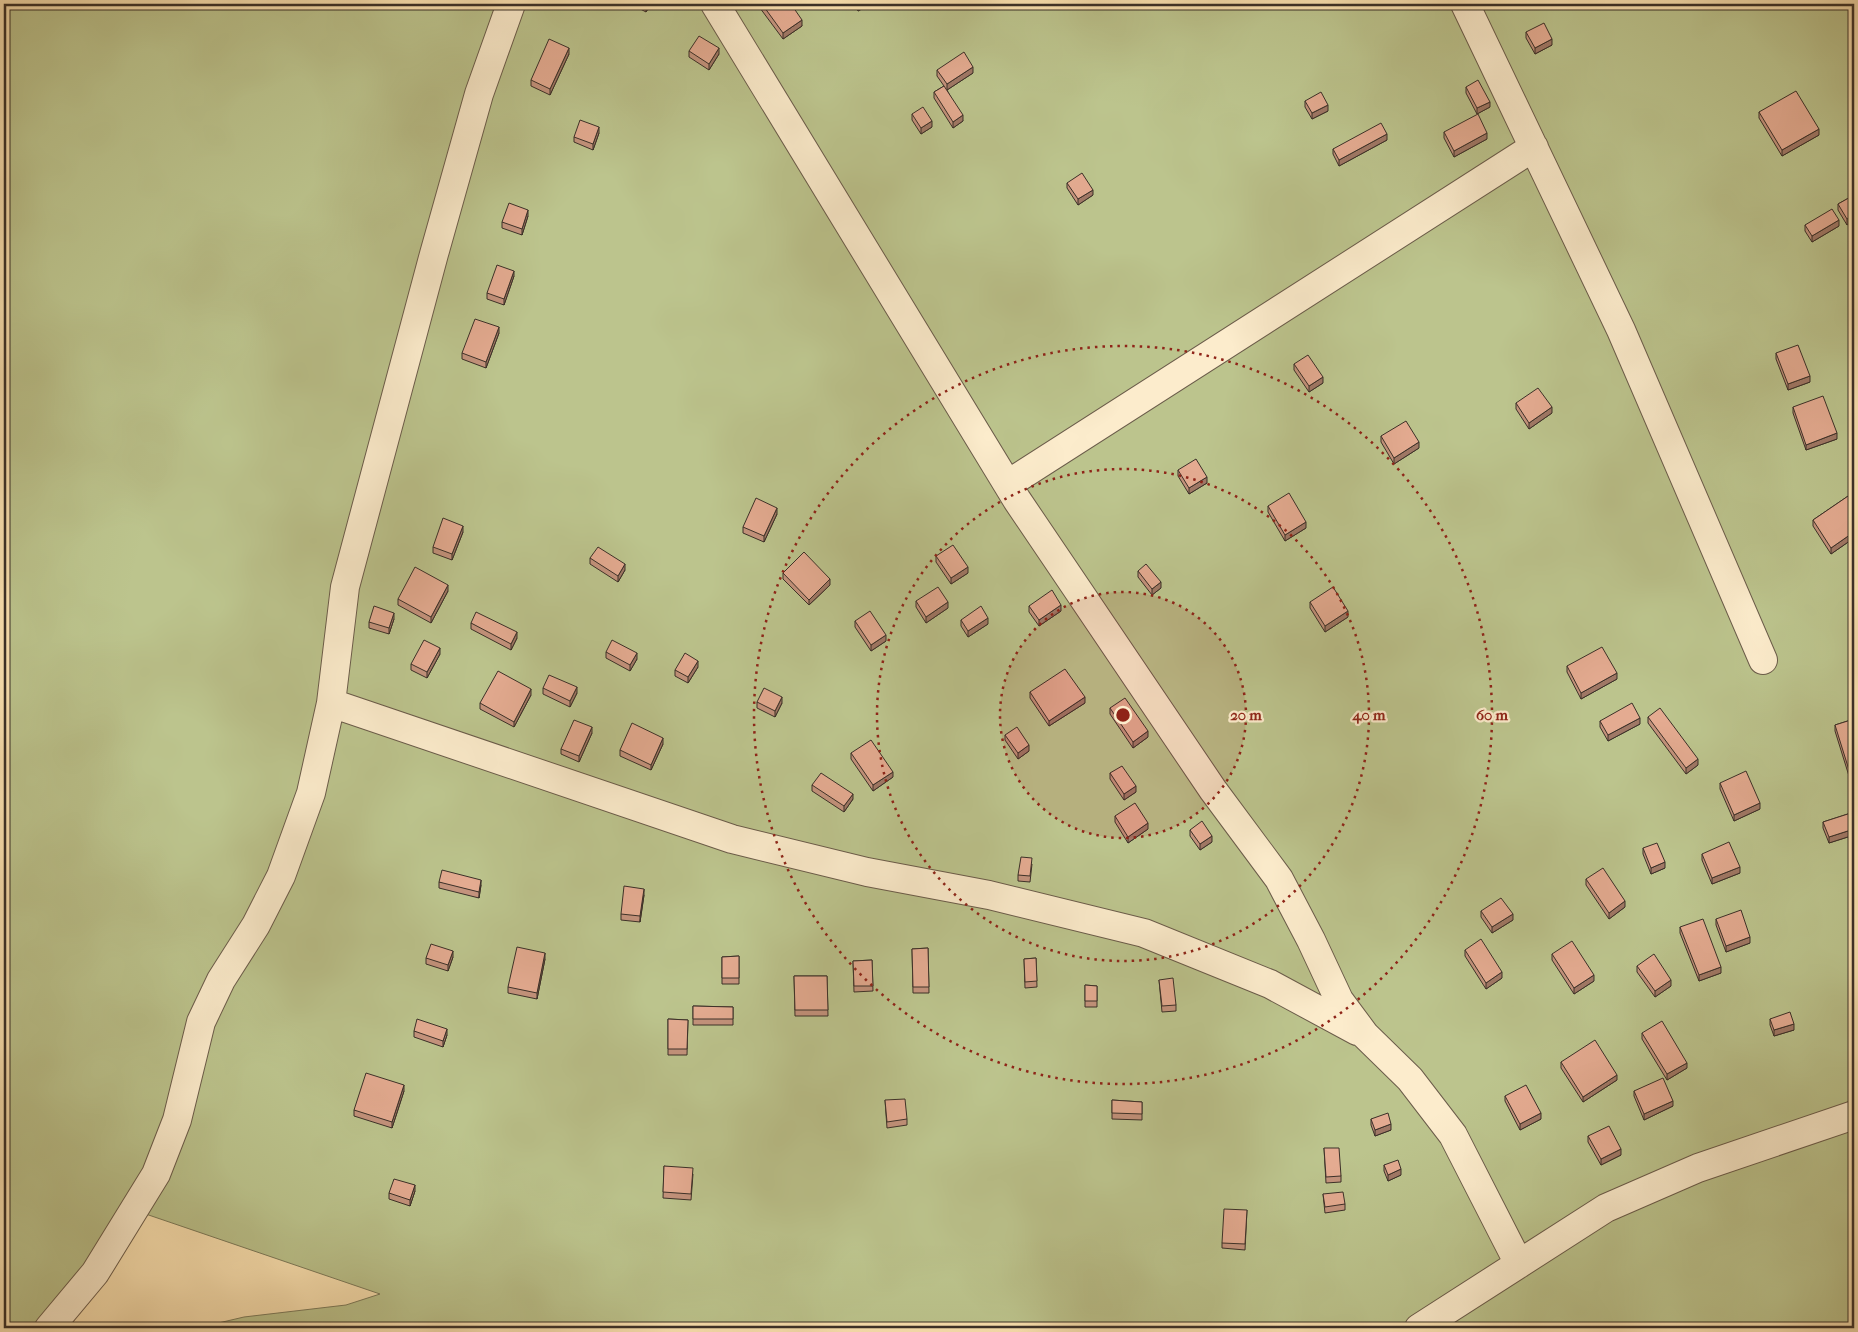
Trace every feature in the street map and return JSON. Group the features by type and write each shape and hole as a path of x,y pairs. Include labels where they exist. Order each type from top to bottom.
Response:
{"lane":[{"path":"49,1328 95,1273 156,1174 177,1120 201,1022 221,980 256,925 281,876 311,794 330,703 345,587 431,264 479,94 512,4"},
{"path":"715,4 1008,484 1213,790 1279,878 1339,1000 1365,1035 1410,1079 1453,1135 1519,1264"},
{"path":"1465,4 1621,330 1763,660"},
{"path":"1008,484 1534,147"},
{"path":"330,703 732,839 867,872 989,894 1144,933 1270,984 1365,1035"},
{"path":"1419,1328 1606,1208 1698,1168 1854,1114"}],"green space":[{"path":"4,4 1854,4 1854,1328 197,1328 244,1317 346,1305 380,1294 134,1210 49,1328 4,1328"}],"building":[{"path":"762,4 791,4 802,20 783,33"},
{"path":"1544,23 1552,39 1535,48 1526,32"},
{"path":"699,36 719,48 709,64 689,51"},
{"path":"549,39 569,48 550,89 531,80"},
{"path":"964,52 973,67 947,84 937,70"},
{"path":"1478,80 1490,102 1477,108 1466,87"},
{"path":"944,86 963,115 953,122 934,92"},
{"path":"1796,91 1819,129 1782,150 1759,112"},
{"path":"1321,92 1328,105 1312,113 1305,101"},
{"path":"923,107 932,121 921,128 912,114"},
{"path":"1478,114 1487,133 1454,151 1444,132"},
{"path":"580,120 599,127 593,144 574,137"},
{"path":"1381,123 1387,134 1339,160 1333,149"},
{"path":"1082,173 1093,190 1078,199 1067,183"},
{"path":"1854,195 1854,215 1847,219 1838,204"},
{"path":"509,203 528,210 522,229 502,222"},
{"path":"1832,209 1839,220 1812,236 1805,225"},
{"path":"497,265 514,271 504,299 487,293"},
{"path":"475,319 499,327 486,362 462,353"},
{"path":"1798,345 1810,376 1788,384 1776,353"},
{"path":"1308,355 1323,377 1309,386 1294,364"},
{"path":"1538,388 1552,407 1529,423 1516,403"},
{"path":"1823,396 1837,433 1806,445 1793,407"},
{"path":"1406,421 1419,442 1394,458 1381,436"},
{"path":"1196,459 1207,477 1189,488 1178,470"},
{"path":"1854,492 1854,532 1831,548 1813,520"},
{"path":"1289,493 1306,522 1285,535 1268,506"},
{"path":"756,498 777,508 764,536 743,527"},
{"path":"443,518 463,526 452,554 433,547"},
{"path":"953,545 968,567 951,578 936,556"},
{"path":"598,547 625,564 618,576 590,558"},
{"path":"804,552 830,579 809,600 783,573"},
{"path":"1146,564 1161,582 1152,589 1138,571"},
{"path":"415,567 448,585 431,617 398,599"},
{"path":"938,587 948,602 926,617 916,601"},
{"path":"1333,587 1348,611 1325,626 1310,602"},
{"path":"1052,590 1061,605 1039,620 1029,606"},
{"path":"374,606 394,613 389,628 369,622"},
{"path":"981,606 988,618 968,631 961,620"},
{"path":"870,611 886,635 871,645 855,621"},
{"path":"476,612 517,632 511,644 471,623"},
{"path":"424,640 440,648 427,672 411,664"},
{"path":"612,640 637,653 630,665 606,652"},
{"path":"1602,647 1617,673 1581,693 1567,666"},
{"path":"685,653 698,661 688,677 675,670"},
{"path":"1065,669 1085,697 1049,721 1030,692"},
{"path":"498,671 531,689 514,722 480,703"},
{"path":"549,675 577,687 570,701 543,688"},
{"path":"764,688 782,697 775,711 757,702"},
{"path":"1125,698 1148,731 1133,742 1110,708"},
{"path":"1632,703 1640,718 1608,735 1600,721"},
{"path":"1660,708 1698,759 1686,768 1648,717"},
{"path":"1854,719 1854,768 1849,770 1835,725"},
{"path":"574,720 592,727 579,756 561,749"},
{"path":"632,723 663,738 651,765 620,750"},
{"path":"1017,727 1029,745 1018,753 1005,735"},
{"path":"871,740 893,772 873,785 851,753"},
{"path":"1122,766 1136,786 1124,794 1110,773"},
{"path":"1746,771 1760,803 1734,815 1720,783"},
{"path":"821,773 853,794 844,806 812,785"},
{"path":"1135,803 1148,823 1128,837 1115,816"},
{"path":"1854,812 1854,829 1829,837 1823,822"},
{"path":"1202,821 1212,836 1200,844 1190,830"},
{"path":"1729,842 1740,867 1712,878 1702,854"},
{"path":"1657,843 1665,862 1651,868 1643,848"},
{"path":"1021,857 1032,858 1030,876 1018,875"},
{"path":"1603,868 1625,901 1609,913 1586,879"},
{"path":"442,870 481,880 479,892 439,882"},
{"path":"624,886 644,889 640,916 621,914"},
{"path":"1501,898 1513,914 1492,927 1481,911"},
{"path":"1741,910 1750,937 1726,946 1716,919"},
{"path":"1703,919 1721,967 1699,975 1680,927"},
{"path":"1481,939 1502,972 1486,983 1465,950"},
{"path":"1572,941 1594,975 1574,988 1552,954"},
{"path":"431,944 453,951 448,965 426,958"},
{"path":"517,947 545,953 537,993 508,987"},
{"path":"928,948 929,987 913,987 912,949"},
{"path":"1654,954 1671,980 1655,991 1637,966"},
{"path":"739,956 739,978 722,978 722,957"},
{"path":"1036,958 1037,981 1025,982 1024,959"},
{"path":"872,960 873,986 854,986 853,961"},
{"path":"794,976 827,976 828,1010 795,1010"},
{"path":"1173,978 1176,1005 1162,1006 1159,980"},
{"path":"1085,985 1097,986 1097,1001 1085,1001"},
{"path":"693,1006 733,1007 733,1019 693,1019"},
{"path":"1790,1012 1794,1024 1774,1030 1770,1019"},
{"path":"417,1019 447,1029 443,1041 414,1031"},
{"path":"668,1019 688,1020 687,1049 668,1049"},
{"path":"1662,1021 1687,1063 1667,1074 1642,1033"},
{"path":"1595,1040 1617,1075 1583,1097 1561,1062"},
{"path":"366,1073 404,1085 392,1122 354,1110"},
{"path":"1663,1078 1673,1101 1644,1114 1634,1091"},
{"path":"1526,1085 1541,1113 1520,1124 1505,1096"},
{"path":"905,1099 907,1119 887,1122 885,1100"},
{"path":"1112,1100 1142,1102 1142,1114 1112,1113"},
{"path":"1388,1113 1391,1124 1375,1130 1371,1119"},
{"path":"1609,1126 1621,1149 1601,1159 1588,1136"},
{"path":"1324,1148 1339,1148 1341,1176 1326,1177"},
{"path":"1398,1160 1401,1169 1388,1175 1384,1165"},
{"path":"664,1166 693,1168 691,1194 663,1192"},
{"path":"394,1179 415,1185 410,1200 389,1193"},
{"path":"1343,1192 1345,1204 1325,1207 1323,1194"},
{"path":"1224,1209 1247,1210 1245,1244 1222,1243"}]}
